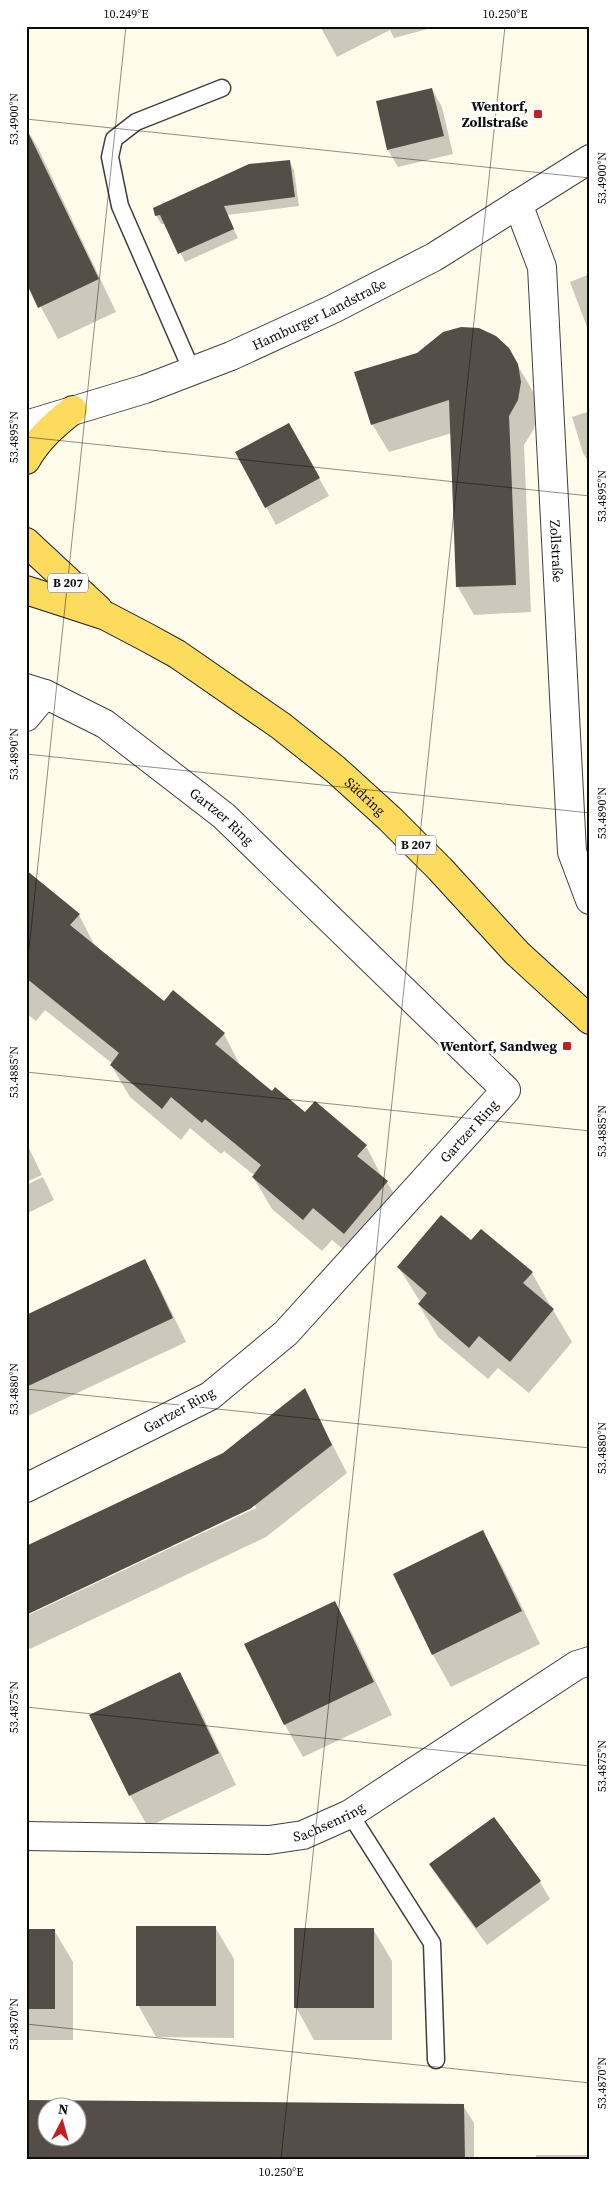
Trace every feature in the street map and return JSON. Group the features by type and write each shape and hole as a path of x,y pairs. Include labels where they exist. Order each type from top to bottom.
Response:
{"main road":[{"path":"26,460 33,448 52,427 73,410"},
{"name":"Südring","path":"28,542 106,616"},
{"name":"Südring","path":"26,590 106,616 177,654 281,726 334,769 440,869 517,953 590,1020"}],"street":[{"name":"Hamburger Landstraße","path":"26,425 145,389 231,356 333,310 434,257 590,159"},
{"name":"Zollstraße","path":"518,204 542,267 572,852 590,900"},
{"name":"Gartzer Ring","path":"26,717 36,691 105,724 224,816 506,1090 286,1332 210,1396 26,1488"},
{"name":"Sachsenring","path":"26,1836 269,1840 303,1835 350,1814 577,1665 590,1662"}],"lane":[{"path":"192,371 120,206 110,156 114,139 136,122 222,88"},
{"path":"350,1814 432,1944 436,2060"}],"building":[{"path":"432,88 444,136 387,150 376,101"},
{"path":"26,128 99,279 38,308 26,282"},
{"path":"290,160 295,197 224,206 234,229 178,254 160,215 155,216 153,208 249,164"},
{"path":"461,327 479,328 496,336 509,348 518,364 521,382 518,400 509,416 516,585 456,587 449,400 371,425 354,372 417,353 443,332"},
{"path":"289,423 320,478 265,508 235,452"},
{"path":"26,870 80,914 70,925 164,1001 173,990 225,1033 215,1044 272,1091 275,1087 305,1112 315,1101 367,1145 357,1156 388,1181 344,1234 313,1208 303,1220 252,1177 261,1165 205,1119 202,1123 171,1097 162,1109 110,1065 119,1053 26,978"},
{"path":"441,1215 471,1240 481,1229 533,1272 523,1283 554,1309 510,1362 479,1336 469,1348 418,1304 427,1293 397,1267"},
{"path":"145,1259 173,1318 26,1387 26,1315"},
{"path":"305,1388 332,1445 250,1509 26,1615 26,1546 223,1453"},
{"path":"483,1530 522,1611 432,1655 393,1574"},
{"path":"335,1601 374,1682 284,1725 244,1644"},
{"path":"180,1672 219,1753 129,1796 89,1715"},
{"path":"494,1817 541,1881 476,1928 429,1864"},
{"path":"136,1926 216,1926 216,2006 136,2006"},
{"path":"294,1928 374,1928 374,2008 294,2008"},
{"path":"26,1929 55,1929 55,2009 26,2009"},
{"path":"26,2100 38,2100 38,2148 88,2148 88,2101 464,2104 465,2159 26,2159"}],"place":[{"name":"Wentorf, Zollstraße","path":"538,114"},
{"name":"Wentorf, Sandweg","path":"567,1046"}]}
